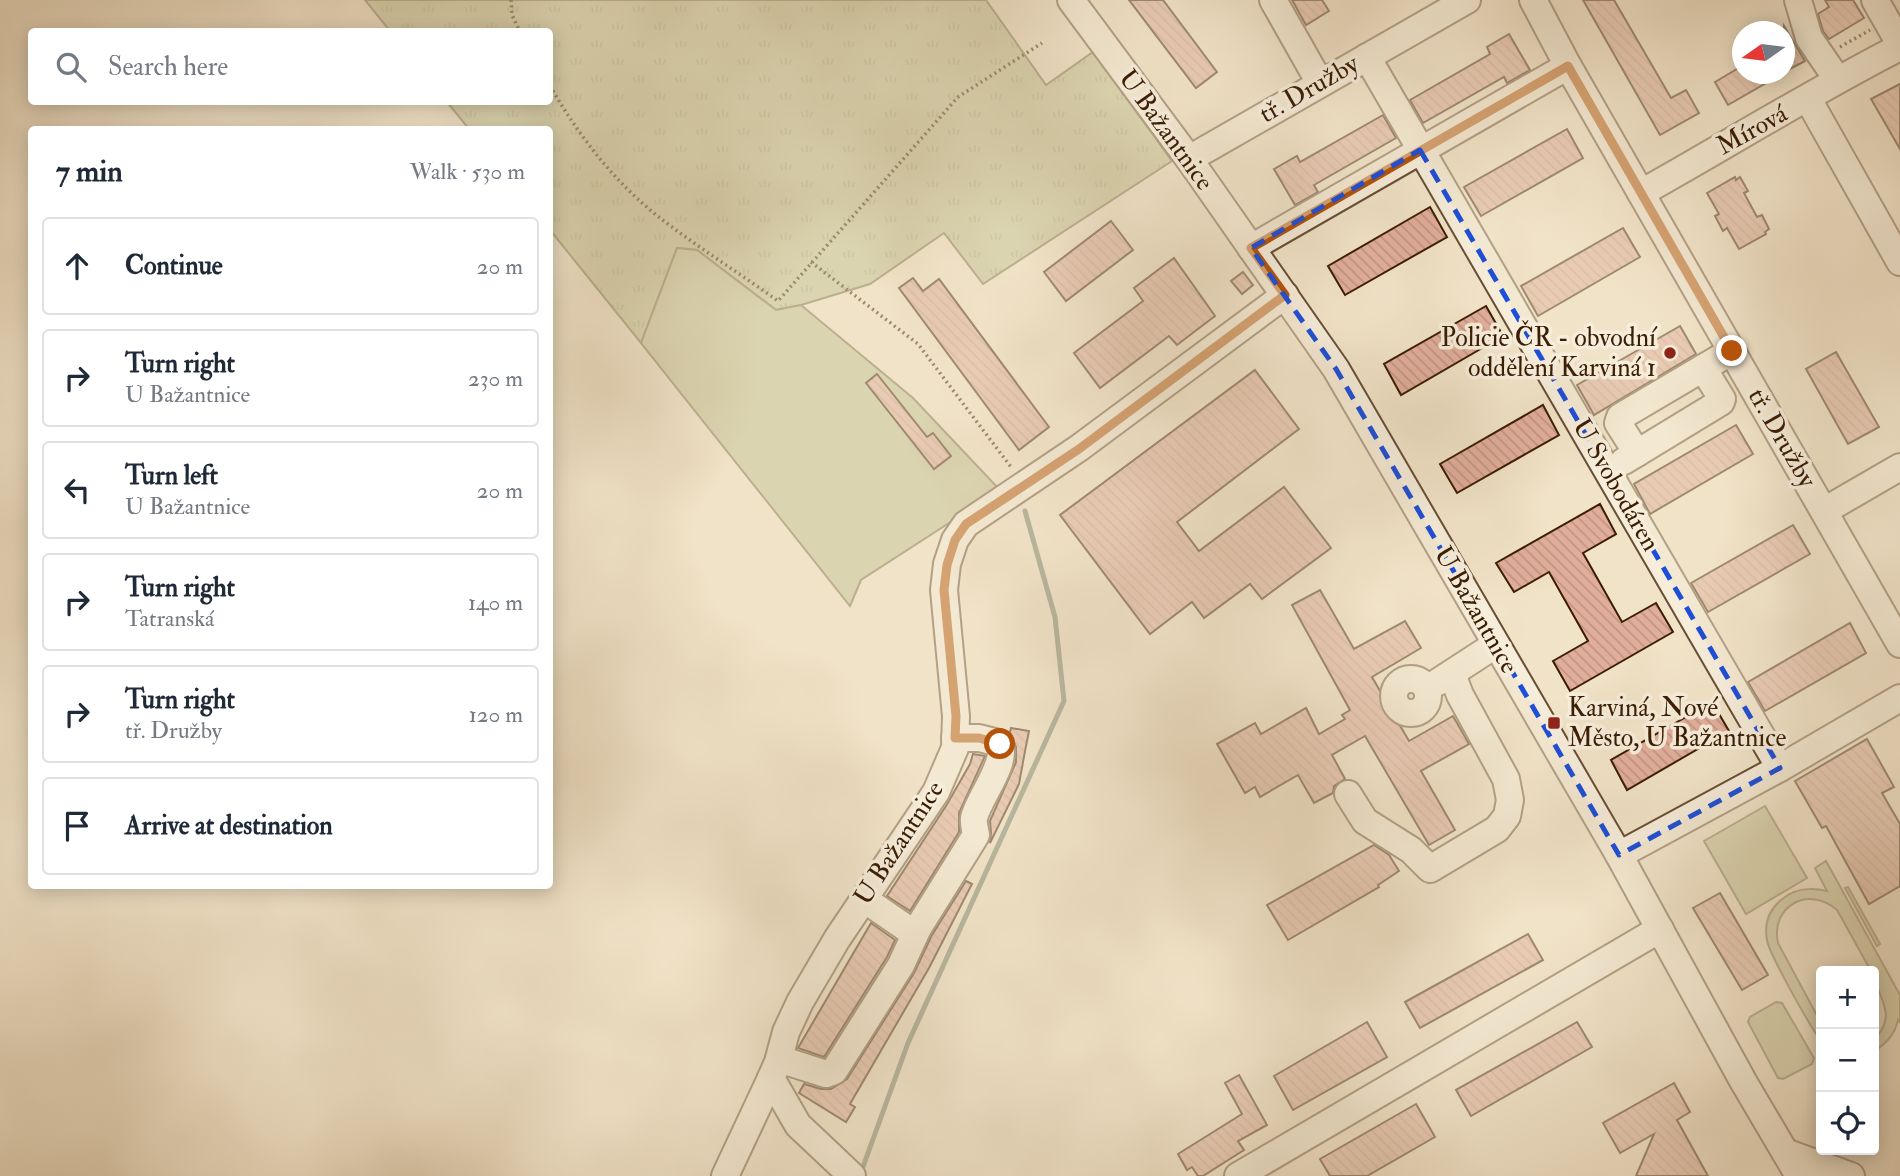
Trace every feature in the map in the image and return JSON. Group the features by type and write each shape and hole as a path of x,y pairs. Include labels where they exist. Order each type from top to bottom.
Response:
{"street":[{"name":"U Bažantnice","path":"1071,0 1189,159 1336,369 1619,855 1742,1081 1799,1176"},
{"path":"1273,0 1320,83"},
{"name":"tř. Družby","path":"1189,159 1367,57 1424,10 1467,0"},
{"name":"tř. Družby","path":"1533,0 1568,66 1900,643"},
{"path":"1797,0 1809,38 1837,79"},
{"path":"1875,0 1900,46"},
{"name":"Mírová","path":"1641,193 1808,99 1837,79 1900,46"},
{"name":"U Svobodáren","path":"1367,57 1780,768"},
{"path":"1251,248 1568,66"},
{"path":"1808,99 1900,262"},
{"name":"U Bažantnice","path":"725,1176 775,1069 786,1032 800,1002 864,899 936,792 955,748 956,716 944,590 947,565 955,540 966,524 1079,449 1285,295"},
{"path":"1637,453 1617,420 1732,351"},
{"path":"1607,471 1721,402 1722,399 1703,368"},
{"name":"tř. Družby","path":"1824,511 1900,467"},
{"path":"1427,688 1496,645"},
{"path":"1348,794 1365,821 1411,850 1430,869 1497,829 1507,816 1510,800 1506,779 1460,695 1452,674"},
{"path":"1619,855 1780,768 1900,698"},
{"path":"851,1175 798,1125 775,1069 826,1074 834,1071 901,965 918,928 975,835 973,821 999,764 1001,747 999,743 979,738 955,738"},
{"path":"864,899 909,930 918,928"},
{"path":"1238,1176 1660,929"},
{"path":"1785,1152 1851,1176"}],"path":[{"path":"512,0 512,15 518,28"},
{"path":"1822,57 1874,28"},
{"path":"553,91 575,129 609,169 654,213 778,301 958,97 1042,43"},
{"path":"811,262 918,344 1025,486"}],"highlighted area":[{"path":"1420,150 1780,768 1619,855 1336,369 1251,248"}],"green space":[{"path":"365,0 986,0 1046,85 1093,52 1172,161 983,284 944,233 870,284 776,310 697,250 677,248 641,343 553,234 553,126 467,126 449,105 553,105 553,28 388,28"},
{"path":"677,248 697,250 776,310 801,305 913,398 1000,490 861,580 850,606 641,343"},
{"path":"1765,806 1807,878 1746,914 1704,841"},
{"path":"1826,861 1900,995 1900,1022 1898,1020 1895,1030 1879,1047 1879,1034 1886,1013 1879,992 1879,966 1868,966 1837,910 1815,899 1794,903 1780,919 1777,930 1778,943 1816,1014 1816,1033 1769,948 1766,928 1768,918 1781,900 1803,890 1827,891 1815,868"},
{"path":"1848,887 1880,944 1877,946 1845,888"},
{"path":"1776,1002 1782,1003 1814,1058 1812,1064 1783,1079 1778,1078 1748,1022 1750,1017"}],"building":[{"path":"1129,0 1163,0 1217,72 1196,88"},
{"path":"1292,0 1322,0 1329,11 1306,25"},
{"path":"1583,0 1614,0 1671,98 1686,90 1699,113 1660,135"},
{"path":"1825,0 1853,0 1864,18 1829,39 1823,31 1818,14 1829,7"},
{"path":"1509,34 1530,70 1507,83 1504,77 1423,123 1410,100 1490,54 1487,47"},
{"path":"1795,44 1805,61 1795,66"},
{"path":"1732,72 1732,84 1765,84 1728,105 1715,82"},
{"path":"1900,84 1900,149 1871,99"},
{"path":"1383,115 1396,138 1314,185 1318,192 1295,205 1274,169 1297,156 1300,162"},
{"path":"1567,129 1583,158 1481,216 1464,187"},
{"path":"1735,177 1736,180 1740,177 1748,191 1744,193 1757,217 1762,215 1769,229 1766,234 1739,249 1727,228 1723,231 1715,216 1719,214 1707,193"},
{"path":"1430,207 1447,237 1345,295 1328,266"},
{"path":"1111,221 1133,250 1066,301 1044,272"},
{"path":"1623,228 1640,257 1538,316 1521,286"},
{"path":"1174,258 1215,316 1177,345 1169,336 1100,388 1074,353 1143,301 1134,288"},
{"path":"1243,272 1253,285 1242,294 1231,281"},
{"path":"913,278 923,291 939,279 1049,427 1019,450 899,288"},
{"path":"1486,306 1503,336 1401,395 1384,364"},
{"path":"1680,326 1696,354 1594,415 1577,385"},
{"path":"1836,352 1879,427 1848,444 1806,369"},
{"path":"1255,370 1299,429 1177,522 1199,551 1284,487 1331,548 1262,599 1250,584 1204,618 1192,602 1150,634 1060,515"},
{"path":"877,374 927,437 933,433 951,456 934,469 866,383"},
{"path":"1543,405 1559,435 1457,493 1440,464"},
{"path":"1736,425 1753,454 1650,514 1634,484"},
{"path":"1600,504 1616,534 1583,553 1622,622 1656,603 1673,632 1570,691 1553,661 1588,641 1549,572 1514,592 1496,563"},
{"path":"1793,525 1810,554 1708,612 1691,583"},
{"path":"1320,590 1354,649 1405,621 1421,648 1372,677 1409,741 1453,716 1469,744 1421,771 1455,830 1429,845 1365,736 1332,755 1345,779 1334,786 1333,793 1314,803 1298,775 1260,797 1255,787 1245,793 1217,744 1255,723 1261,734 1306,708 1319,734 1345,719 1342,715 1350,710 1292,605"},
{"path":"1850,623 1866,653 1765,711 1748,682"},
{"path":"1712,702 1729,731 1627,790 1611,760"},
{"path":"1011,728 1029,731 1019,784 990,843 990,821 1016,762 1016,747"},
{"path":"1867,739 1894,787 1882,793 1900,824 1900,886 1869,904 1826,826 1822,828 1795,781"},
{"path":"973,754 985,756 959,813 959,832 910,911 887,896 946,806"},
{"path":"1374,845 1389,855 1399,871 1378,885 1379,887 1288,940 1267,905"},
{"path":"966,881 972,884 929,968 850,1104 855,1107 846,1122 799,1093 804,1084 831,1089 847,1079 914,973 932,935"},
{"path":"1720,893 1768,975 1742,990 1693,908"},
{"path":"871,923 895,940 887,957 824,1057 798,1048"},
{"path":"1528,934 1543,960 1420,1028 1405,1002"},
{"path":"1367,1022 1387,1057 1293,1110 1274,1076"},
{"path":"1577,1022 1592,1047 1471,1116 1456,1090"},
{"path":"1239,1075 1267,1125 1238,1141 1244,1150 1203,1176 1198,1176 1192,1167 1187,1170 1178,1154 1242,1114 1225,1083"},
{"path":"1674,1083 1690,1112 1677,1120 1708,1176 1636,1176 1654,1134 1620,1153 1603,1123"},
{"path":"1416,1104 1435,1137 1367,1176 1330,1176 1320,1159"}],"waterway":[{"path":"860,1175 908,1043 1064,701 1055,617 1025,511"}],"place":[{"name":"Policie ČR - obvodní oddělení Karviná 1","path":"1670,353"},
{"name":"Karviná, Nové Město, U Bažantnice","path":"1554,723"}],"route":[{"path":"1000,744 979,738 955,738 956,716 944,590 947,565 955,540 966,524 1079,449 1285,295 1251,248 1568,66 1732,351"}]}
